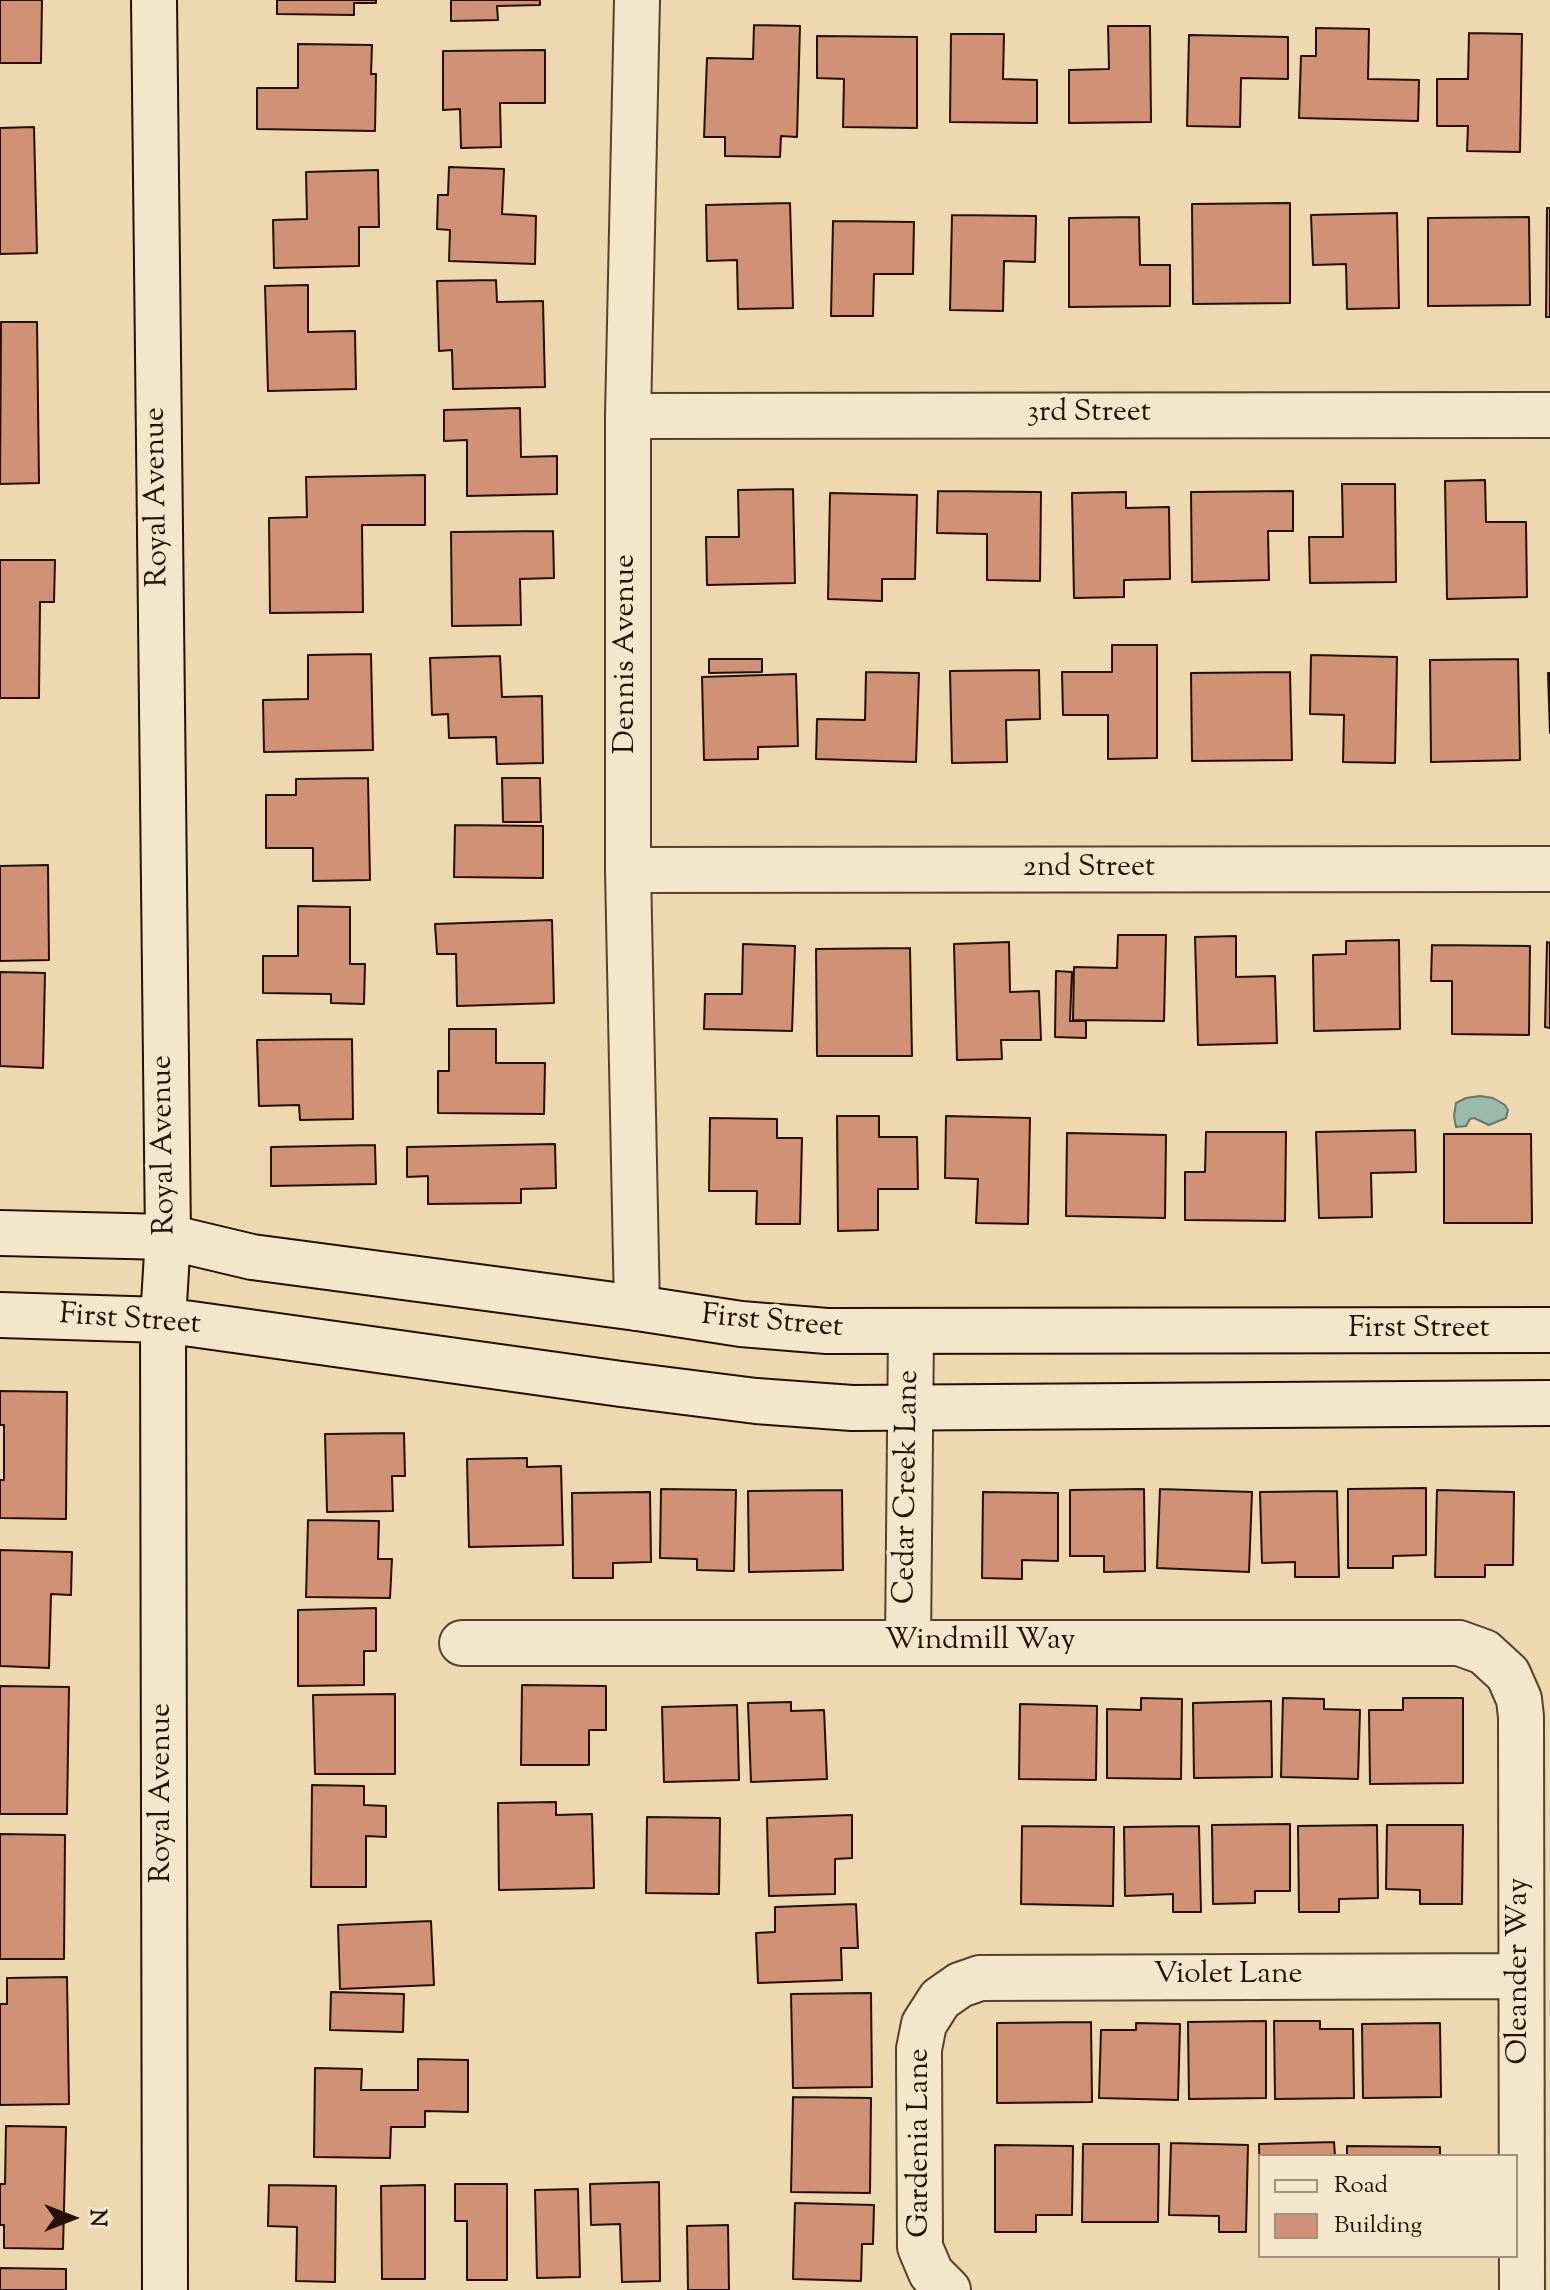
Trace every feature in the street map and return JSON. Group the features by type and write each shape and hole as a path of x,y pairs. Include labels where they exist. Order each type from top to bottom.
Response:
{"street":[{"name":"Royal Avenue","path":"154,0 168,1237 163,1320 165,2290"},
{"name":"Dennis Avenue","path":"637,0 628,416 628,870 637,1308"},
{"name":"3rd Street","path":"628,416 1550,415"},
{"name":"2nd Street","path":"628,870 1550,869"},
{"name":"First Street","path":"0,1233 168,1237 252,1257 741,1324 827,1331 1550,1330"},
{"name":"First Street","path":"0,1315 163,1320 756,1401 852,1408 1550,1403"},
{"name":"Cedar Creek Lane","path":"908,1643 911,1332"},
{"name":"Windmill Way","path":"462,1643 1459,1643 1494,1659"},
{"name":"Oleander Way","path":"1494,1659 1508,1674 1519,1699 1521,1717 1522,2290"},
{"name":"Violet Lane","path":"940,1999 960,1985 980,1978 1521,1976"},
{"name":"Gardenia Lane","path":"940,1999 924,2024 919,2049 920,2247 931,2273 945,2288"}],"shaded area":[{"path":"1480,1096 1493,1098 1505,1105 1508,1110 1506,1118 1489,1125 1474,1118 1466,1126 1456,1127 1456,1103"}],"building":[{"path":"0,0 42,0 41,63 0,63"},
{"path":"277,0 376,0 376,3 354,3 354,15 277,14"},
{"path":"451,0 540,0 540,5 497,6 498,20 451,21"},
{"path":"754,25 800,26 797,137 781,136 780,157 725,156 725,137 704,137 707,58 753,59"},
{"path":"1108,26 1150,26 1151,122 1069,123 1069,70 1109,69"},
{"path":"1316,28 1369,29 1368,79 1419,80 1418,121 1299,118 1301,56 1316,56"},
{"path":"1469,33 1522,34 1520,152 1467,151 1468,126 1437,126 1437,79 1468,79"},
{"path":"951,34 1004,34 1003,79 1037,80 1037,123 950,122"},
{"path":"1189,35 1288,37 1288,79 1241,78 1240,127 1187,126"},
{"path":"817,36 917,37 917,128 843,127 844,79 817,78"},
{"path":"298,44 372,45 371,74 376,74 375,131 257,129 257,88 298,88"},
{"path":"545,50 545,103 500,103 501,147 461,148 460,109 443,110 443,51"},
{"path":"34,127 37,253 0,254 0,128"},
{"path":"449,167 504,169 502,214 536,216 535,264 449,261 450,230 437,229 438,195 448,195"},
{"path":"378,170 379,227 359,227 359,266 274,268 273,220 307,219 306,172"},
{"path":"790,203 793,308 738,309 737,260 707,261 706,205"},
{"path":"1290,203 1290,303 1193,304 1192,204"},
{"path":"1547,208 1550,208 1550,317 1546,317"},
{"path":"1397,213 1399,308 1347,309 1346,264 1313,265 1311,215"},
{"path":"952,215 1036,216 1035,262 1004,261 1003,311 950,310"},
{"path":"1139,217 1140,265 1170,265 1170,306 1069,307 1069,218"},
{"path":"1529,217 1530,305 1428,306 1428,218"},
{"path":"833,221 914,222 913,274 874,274 873,316 831,316"},
{"path":"496,280 497,302 543,301 545,387 453,389 452,350 439,351 437,281"},
{"path":"308,285 308,332 355,331 356,389 268,391 265,286"},
{"path":"1,322 37,322 39,483 0,484"},
{"path":"520,408 521,457 557,456 557,494 467,496 467,440 444,441 444,410"},
{"path":"425,475 425,525 362,525 363,612 270,613 269,518 307,517 306,477"},
{"path":"1485,480 1486,522 1526,522 1527,597 1447,599 1445,481"},
{"path":"1342,484 1395,484 1396,582 1310,583 1309,537 1343,537"},
{"path":"793,489 795,583 707,585 706,537 739,537 738,490"},
{"path":"938,491 1041,492 1040,581 987,580 987,534 937,533"},
{"path":"1293,491 1293,531 1268,531 1269,580 1192,582 1191,492"},
{"path":"1126,492 1126,508 1169,507 1170,579 1124,580 1124,597 1074,598 1072,493"},
{"path":"830,493 917,495 915,579 882,579 882,601 828,599"},
{"path":"553,531 554,578 520,579 521,625 452,626 451,532"},
{"path":"0,560 55,560 54,602 40,602 39,698 0,698"},
{"path":"1112,645 1157,645 1157,758 1108,759 1108,715 1063,715 1062,672 1112,672"},
{"path":"371,654 373,750 264,752 263,700 308,699 308,655"},
{"path":"1311,655 1397,657 1395,763 1343,762 1344,715 1310,714"},
{"path":"500,656 502,697 542,696 543,763 497,764 496,737 449,738 448,714 432,715 430,658"},
{"path":"709,659 762,659 762,672 709,673"},
{"path":"1518,659 1520,760 1431,762 1430,660"},
{"path":"1039,670 1040,719 1006,720 1007,762 952,763 950,671"},
{"path":"866,672 919,673 916,762 816,759 817,719 865,720"},
{"path":"1290,672 1292,760 1192,761 1191,673"},
{"path":"1548,673 1550,673 1550,733"},
{"path":"796,674 798,746 758,747 758,759 704,760 702,677"},
{"path":"368,778 370,880 313,881 313,848 266,848 266,795 296,795 296,779"},
{"path":"502,778 540,778 541,822 503,822"},
{"path":"455,825 543,826 543,878 454,877"},
{"path":"48,865 49,960 0,961 0,866"},
{"path":"298,906 350,907 350,964 365,964 364,1004 331,1003 331,994 263,993 263,956 298,956"},
{"path":"552,920 554,1003 457,1006 456,954 437,954 435,924"},
{"path":"1118,935 1166,935 1164,1021 1073,1020 1074,967 1117,968"},
{"path":"1236,936 1236,977 1275,976 1277,1043 1198,1045 1195,937"},
{"path":"1399,940 1400,1029 1314,1031 1313,955 1346,954 1346,941"},
{"path":"1009,942 1010,992 1039,991 1041,1040 1001,1040 1002,1059 957,1060 954,944"},
{"path":"1547,942 1550,943 1550,1028 1545,1027"},
{"path":"743,944 795,946 792,1031 704,1029 705,994 742,994"},
{"path":"1432,945 1530,946 1529,1035 1452,1034 1452,981 1431,981"},
{"path":"910,948 912,1056 817,1056 816,949"},
{"path":"1056,971 1072,972 1070,1021 1086,1021 1086,1038 1055,1037"},
{"path":"0,972 45,973 43,1068 0,1066"},
{"path":"449,1029 496,1029 496,1063 545,1063 544,1114 438,1113 438,1071 449,1071"},
{"path":"352,1039 353,1119 300,1120 299,1105 259,1106 257,1040"},
{"path":"837,1116 879,1116 879,1137 917,1137 918,1189 878,1189 878,1230 838,1231"},
{"path":"946,1116 1030,1118 1028,1224 976,1223 978,1179 945,1178"},
{"path":"710,1118 777,1119 777,1138 802,1138 800,1224 756,1224 757,1191 709,1191"},
{"path":"1415,1130 1416,1172 1371,1173 1372,1217 1319,1218 1316,1132"},
{"path":"1206,1132 1286,1132 1285,1221 1185,1220 1185,1172 1205,1172"},
{"path":"1067,1133 1166,1135 1165,1218 1066,1216"},
{"path":"1444,1134 1531,1134 1532,1223 1444,1223"},
{"path":"555,1144 556,1188 521,1189 521,1203 428,1204 428,1176 407,1177 407,1147"},
{"path":"375,1145 376,1184 271,1186 271,1147"},
{"path":"0,1391 67,1392 66,1519 0,1518 4,1425 0,1425"},
{"path":"404,1433 405,1476 392,1476 393,1511 327,1512 325,1434"},
{"path":"527,1458 527,1467 561,1466 563,1545 469,1547 467,1459"},
{"path":"1426,1488 1426,1555 1393,1556 1393,1568 1348,1568 1348,1489"},
{"path":"661,1489 736,1490 734,1571 697,1570 697,1559 660,1558"},
{"path":"1144,1489 1145,1571 1104,1572 1104,1556 1070,1556 1070,1490"},
{"path":"1160,1489 1252,1492 1249,1572 1157,1568"},
{"path":"842,1490 843,1570 749,1572 748,1491"},
{"path":"1437,1490 1514,1492 1513,1565 1485,1565 1485,1577 1435,1577"},
{"path":"1337,1491 1339,1577 1295,1577 1295,1562 1262,1563 1260,1492"},
{"path":"650,1492 651,1562 613,1563 613,1578 573,1578 572,1493"},
{"path":"983,1492 1058,1493 1058,1561 1022,1560 1022,1579 982,1578"},
{"path":"308,1520 379,1521 378,1559 392,1559 390,1598 306,1597"},
{"path":"0,1550 72,1552 71,1595 51,1594 49,1668 0,1666"},
{"path":"376,1608 376,1651 364,1651 364,1685 298,1686 298,1610"},
{"path":"522,1685 606,1686 606,1730 589,1730 589,1765 521,1765"},
{"path":"0,1686 69,1687 67,1814 0,1814"},
{"path":"395,1694 395,1774 315,1774 313,1695"},
{"path":"1141,1698 1182,1699 1181,1779 1107,1778 1107,1709 1141,1710"},
{"path":"1283,1698 1324,1699 1324,1709 1360,1710 1358,1779 1281,1777"},
{"path":"1403,1698 1463,1698 1463,1783 1370,1784 1369,1710 1403,1710"},
{"path":"1271,1701 1272,1777 1194,1778 1193,1703"},
{"path":"791,1702 791,1711 824,1710 827,1779 751,1782 748,1703"},
{"path":"1020,1704 1097,1706 1096,1780 1019,1779"},
{"path":"737,1705 739,1780 664,1782 662,1707"},
{"path":"312,1785 364,1786 364,1805 386,1806 386,1837 366,1836 366,1887 311,1887"},
{"path":"556,1802 556,1815 592,1814 594,1888 499,1890 498,1803"},
{"path":"852,1815 852,1858 835,1859 835,1894 769,1896 767,1818"},
{"path":"647,1817 720,1818 719,1894 646,1893"},
{"path":"1290,1824 1290,1891 1255,1891 1255,1903 1213,1904 1212,1825"},
{"path":"1377,1825 1378,1898 1339,1899 1339,1912 1299,1912 1298,1826"},
{"path":"1387,1825 1463,1825 1462,1904 1420,1904 1420,1890 1386,1889"},
{"path":"1022,1826 1114,1827 1113,1906 1021,1904"},
{"path":"1199,1826 1201,1912 1173,1912 1173,1894 1125,1896 1124,1827"},
{"path":"0,1834 65,1835 64,1959 0,1959"},
{"path":"856,1904 858,1948 841,1948 842,1980 758,1983 756,1933 775,1932 775,1907"},
{"path":"431,1921 434,1985 340,1989 338,1925"},
{"path":"67,1977 69,2104 0,2105 0,2004 7,2004 7,1978"},
{"path":"331,1992 404,1994 403,2032 330,2030"},
{"path":"871,1993 872,2087 793,2088 791,1994"},
{"path":"1266,2021 1266,2098 1189,2099 1188,2022"},
{"path":"1274,2021 1320,2021 1320,2029 1353,2029 1354,2098 1275,2099"},
{"path":"1091,2022 1092,2102 997,2103 997,2023"},
{"path":"1136,2023 1180,2024 1178,2100 1099,2098 1101,2030 1136,2030"},
{"path":"1440,2023 1441,2097 1363,2098 1362,2024"},
{"path":"418,2059 468,2060 468,2112 425,2111 425,2127 391,2127 390,2158 314,2157 315,2068 362,2069 361,2090 418,2090"},
{"path":"793,2097 871,2098 870,2193 791,2192"},
{"path":"6,2126 66,2127 63,2249 4,2248 4,2225 0,2225 0,2184 5,2184"},
{"path":"1334,2142 1335,2154 1259,2154 1259,2144"},
{"path":"1171,2143 1248,2145 1246,2232 1219,2232 1219,2216 1169,2215"},
{"path":"1083,2144 1159,2144 1158,2222 1082,2222"},
{"path":"995,2145 1073,2146 1072,2215 1036,2215 1036,2232 995,2232"},
{"path":"1347,2146 1440,2147 1440,2154 1347,2154"},
{"path":"659,2182 660,2281 622,2282 620,2224 591,2225 590,2184"},
{"path":"455,2184 507,2184 507,2280 467,2280 467,2221 455,2221"},
{"path":"269,2185 336,2186 335,2282 296,2281 297,2227 268,2226"},
{"path":"425,2185 425,2279 382,2279 381,2186"},
{"path":"578,2189 580,2277 537,2278 535,2190"},
{"path":"795,2203 874,2205 873,2244 862,2244 861,2281 793,2279"},
{"path":"728,2225 729,2290 688,2290 687,2226"},
{"path":"0,2268 66,2269 66,2290 0,2290"}]}
